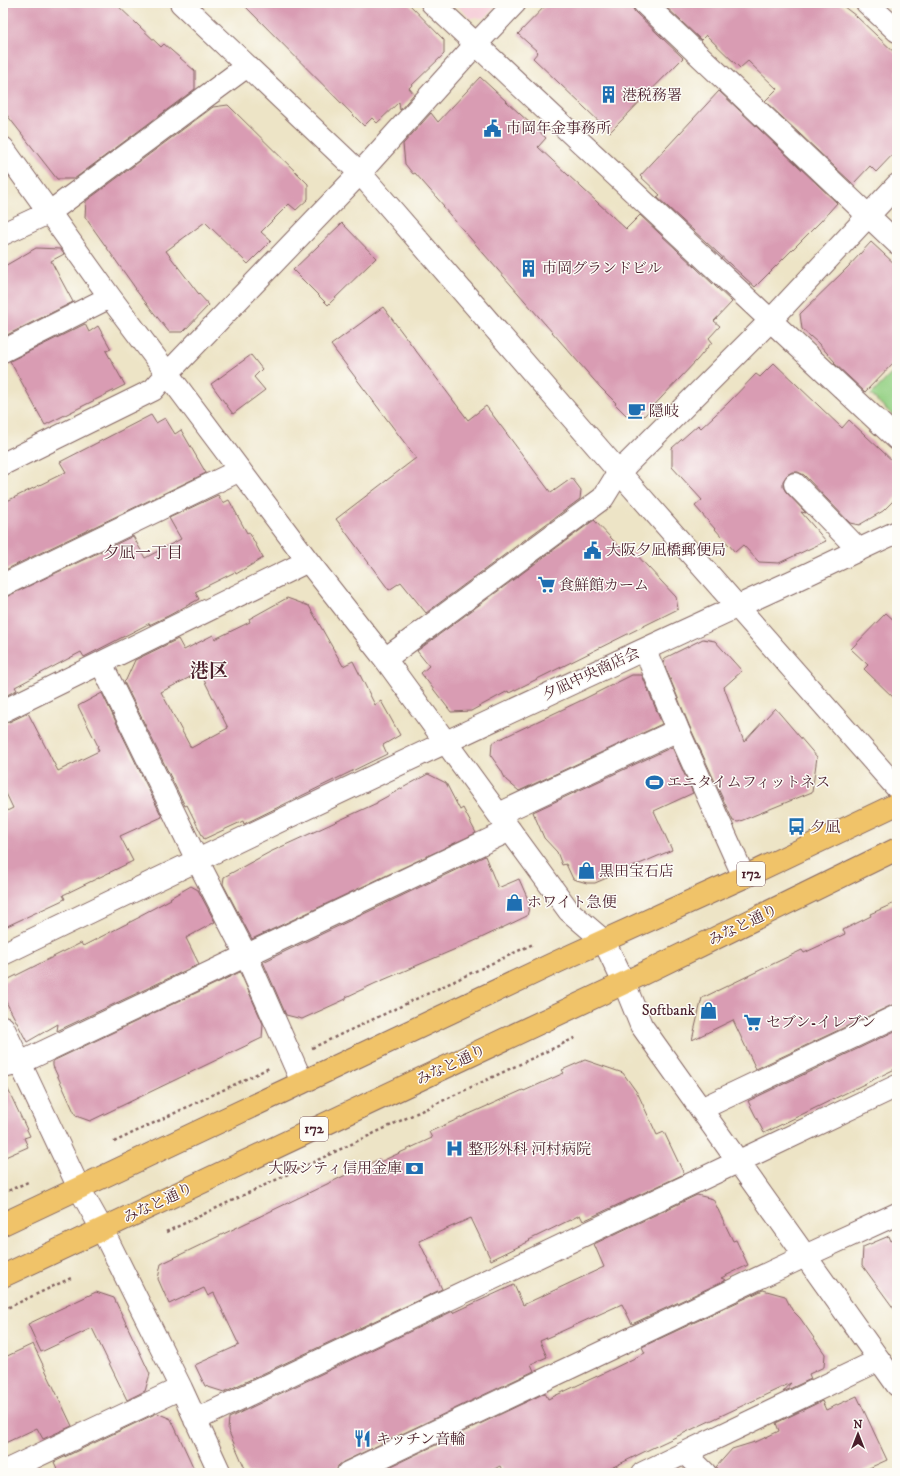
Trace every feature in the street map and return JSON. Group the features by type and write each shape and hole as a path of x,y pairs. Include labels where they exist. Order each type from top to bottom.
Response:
{"highway":[{"name":"172","path":"3,1224 302,1082 744,877 897,804"},
{"name":"みなと通り","path":"3,1276 624,983 897,849"}],"street":[{"path":"181,3 360,174 619,472 897,788"},
{"path":"432,3 897,439"},
{"path":"3,464 153,390 360,174 476,44 515,3"},
{"path":"644,3 897,243"},
{"path":"867,3 897,31"},
{"path":"3,234 50,212 248,66"},
{"path":"3,148 110,297 308,561 385,659 569,912 604,941 624,983 641,1025 891,1374 685,1453 643,1473"},
{"path":"385,659 603,498 619,472 770,321 897,185"},
{"path":"3,351 110,297"},
{"path":"3,585 240,470"},
{"path":"795,484 859,550"},
{"name":"夕凪中央商店会","path":"3,954 445,742 897,532"},
{"path":"3,711 308,561"},
{"path":"645,650 678,730 744,877"},
{"path":"101,663 197,860 246,955 302,1082"},
{"path":"12,1065 246,955 504,822 678,730"},
{"path":"701,1109 897,1016"},
{"path":"3,1027 12,1065 102,1229 181,1388 220,1473"},
{"path":"195,1420 897,1086"},
{"path":"348,1473 897,1214"},
{"path":"3,1472 181,1388"},
{"path":"685,1453 705,1473"}],"path":[{"path":"309,1050 533,944"},
{"path":"166,1232 577,1037"},
{"path":"114,1142 273,1067"},
{"path":"3,1194 28,1182"},
{"path":"3,1310 73,1277"}],"shaded area":[{"path":"454,3 499,3 485,18 470,18"}],"green space":[{"path":"897,368 897,419 871,395"}],"building":[{"path":"3,3 115,3 161,47 164,44 195,71 195,89 74,179 57,179 3,110"},
{"path":"242,3 408,3 444,40 444,54 409,88 414,94 400,110 399,102 377,123 372,118 364,126"},
{"name":"港税務署","path":"548,3 632,3 632,7 635,12 683,58 610,132 533,58 538,52 518,34"},
{"path":"662,3 839,3 856,16 897,55 897,150 876,172 870,166 853,184 765,101 777,89 748,61 740,68 706,35 701,40"},
{"path":"480,77 546,138 538,147 626,229 640,215 732,302 714,321 720,326 709,338 712,342 644,416 626,415 615,404 616,403 600,387 443,207 444,206 415,173 413,174 405,164 403,144 431,113 438,122"},
{"path":"719,91 837,203 755,287 657,197 660,195 640,176"},
{"path":"228,105 308,184 308,199 296,210 289,204 261,232 271,241 248,264 205,222 166,251 209,305 183,332 169,332 135,289 85,217 86,201 213,107"},
{"path":"342,223 376,258 328,305 293,270"},
{"path":"871,242 897,266 897,359 865,392 834,363 835,362 818,343 802,329 800,314"},
{"path":"36,248 60,249 64,254 51,261 73,302 3,337 3,267"},
{"path":"383,307 468,420 486,406 551,493 572,478 581,490 580,499 426,613 401,582 389,590 336,519 416,458 331,345"},
{"path":"85,324 89,332 98,326 111,349 106,351 125,385 45,425 10,361"},
{"path":"251,355 262,369 254,377 265,390 233,414 211,384"},
{"path":"774,363 842,428 849,420 897,465 897,497 883,511 859,525 850,523 804,475 798,472 792,472 787,475 783,481 783,487 806,513 801,512 826,541 779,563 759,562 743,545 735,552 695,506 702,500 672,467 672,448 698,425 701,428 756,374 760,377"},
{"path":"151,415 156,423 165,418 175,434 181,430 206,473 3,571 3,503 66,472 60,462"},
{"path":"218,495 223,503 229,500 263,558 236,574 235,572 195,592 199,599 168,616 149,625 150,623 84,657 81,652 15,687 17,690 3,697 3,597 8,596 133,536 145,558 181,539 169,518"},
{"path":"594,520 629,557 634,552 676,597 678,609 509,693 508,691 471,711 451,712 421,673 429,666 417,651"},
{"path":"287,598 309,606 343,666 353,661 375,705 381,701 400,735 383,745 387,754 244,824 243,821 204,839 187,805 185,806 124,682 135,660 178,639 184,650 213,635 215,639 250,622 249,619","holes":["200,672 228,728 191,748 161,692"]},
{"path":"886,613 897,623 897,701 864,669 868,665 851,649"},
{"path":"703,639 715,641 742,671 724,687 744,742 775,708 817,757 812,792 738,822 733,821 689,725 664,664 665,660 663,659"},
{"path":"632,675 642,675 662,724 519,791 506,780 491,756 492,743"},
{"path":"102,693 162,817 120,836 133,861 63,895 65,899 3,928 3,813 13,808 3,787 3,723 9,722 28,713 58,771 99,751 98,746 78,706"},
{"path":"672,747 693,793 654,811 672,850 595,883 587,883 573,879 566,864 562,865 557,852 544,838 533,812"},
{"path":"428,774 446,783 460,810 463,808 476,833 252,939 223,884 224,877 270,852 377,803"},
{"path":"485,856 498,888 519,879 530,904 527,916 479,939 376,983 346,997 346,999 302,1019 286,1015 263,962"},
{"path":"191,886 198,890 215,922 186,938 199,964 57,1031 58,1024 27,1042 3,996 3,982 81,943 83,946 140,917 139,916 171,899 170,898"},
{"path":"897,902 897,1004 756,1069 733,1020 692,1040 702,998 802,950 804,953 845,934 843,930 871,916 870,914"},
{"path":"240,972 263,1024 262,1038 90,1121 76,1116 53,1066 53,1061"},
{"path":"897,1030 897,1068 764,1133 748,1101"},
{"path":"585,1060 623,1073 638,1094 657,1135 664,1132 684,1174 583,1221 580,1215 491,1260 471,1218 419,1241 442,1289 224,1392 205,1386 195,1365 239,1345 214,1293 208,1296 204,1288 169,1304 158,1279 161,1264 379,1159 380,1162 432,1138 429,1132 564,1073 562,1070"},
{"path":"3,1079 30,1136 24,1138 28,1147 3,1158"},
{"path":"697,1195 713,1199 733,1241 736,1240 748,1265 721,1278 726,1280 632,1324 622,1304 540,1341 547,1357 531,1364 534,1371 343,1462 338,1466 336,1473 247,1473 228,1430 229,1418 453,1311 453,1313 514,1285 523,1305 604,1267 594,1244"},
{"path":"889,1236 891,1241 897,1238 897,1313 862,1265 863,1247"},
{"path":"763,1290 785,1296 792,1310 800,1318 825,1354 824,1367 809,1374 811,1379 783,1392 791,1383 601,1473 504,1473 500,1466 487,1473 377,1473 545,1393 548,1399 606,1372 645,1353 642,1347"},
{"path":"96,1292 114,1298 150,1374 145,1391 127,1400 92,1328 41,1352 28,1324"},
{"path":"33,1344 72,1426 43,1439 37,1428 3,1444 3,1358"},
{"path":"857,1396 887,1460 858,1473 717,1473 716,1467 732,1449 758,1441 779,1431 776,1423 822,1401 826,1410"},
{"path":"157,1413 171,1419 196,1473 59,1473 54,1462"}],"place":[{"name":"港税務署","path":"609,95"},
{"name":"市岡年金事務所","path":"493,128"},
{"name":"市岡グランドビル","path":"529,268"},
{"name":"隠岐","path":"636,411"},
{"name":"大阪夕凪橋郵便局","path":"593,550"},
{"name":"食鮮館カーム","path":"546,585"},
{"name":"エニタイムフィットネス","path":"654,782"},
{"name":"夕凪","path":"797,827"},
{"name":"黒田宝石店","path":"586,871"},
{"name":"ホワイト急便","path":"514,902"},
{"name":"Softbank","path":"708,1010"},
{"name":"セブン-イレブン","path":"753,1022"},
{"name":"整形外科 河村病院","path":"455,1149"},
{"name":"大阪シティ信用金庫","path":"415,1168"},
{"name":"キッチン音輪","path":"363,1439"}],"district":[{"name":"夕凪一丁目","path":"143,553"},
{"name":"港区","path":"209,671"}]}
